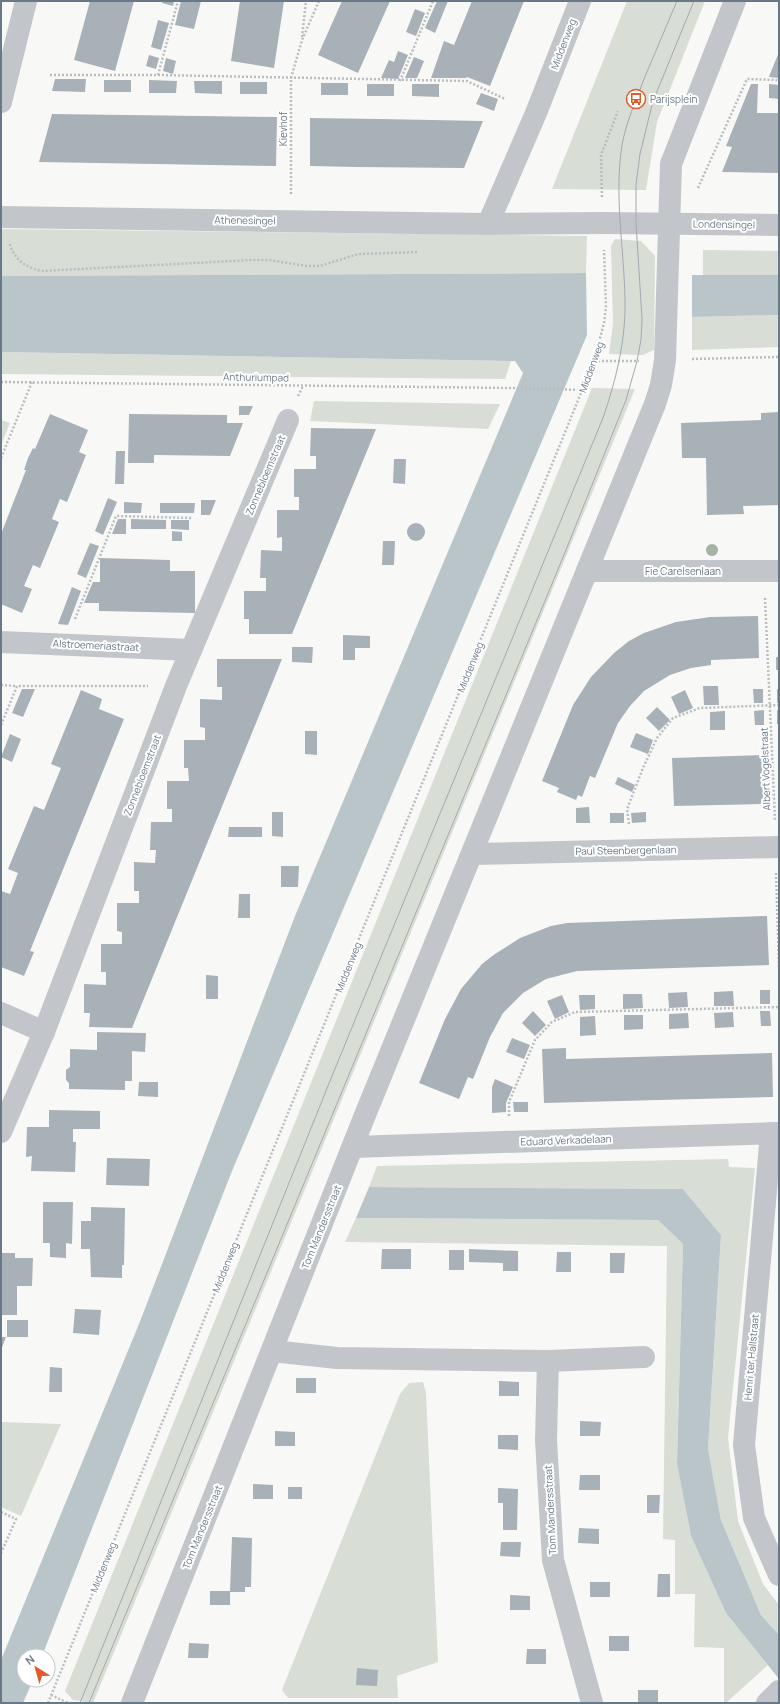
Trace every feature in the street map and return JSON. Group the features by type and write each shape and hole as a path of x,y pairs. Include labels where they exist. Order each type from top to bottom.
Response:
{"street":[{"path":"1,102 26,1"},
{"name":"Middenweg","path":"488,224 536,114 580,1"},
{"path":"353,1147 655,404 661,385 665,360 676,223 671,164 735,1"},
{"name":"Athenesingel","path":"2,217 488,224"},
{"path":"488,224 676,223"},
{"name":"Londensingel","path":"676,223 779,225"},
{"name":"Zonnebloemstraat","path":"1,1132 44,1032 176,686 288,420"},
{"name":"Fie Carelsenlaan","path":"587,571 772,571"},
{"name":"Alstroemeriastraat","path":"1,642 191,650"},
{"name":"Paul Steenbergenlaan","path":"472,854 777,847"},
{"path":"1,1013 44,1032"},
{"name":"Eduard Verkadelaan","path":"353,1147 775,1133"},
{"name":"Henri ter Hallstraat","path":"775,1133 744,1444 754,1518 779,1575"},
{"name":"Tom Mandersstraat","path":"132,1703 353,1147"},
{"path":"272,1351 337,1358 548,1361 644,1357"},
{"name":"Tom Mandersstraat","path":"548,1361 546,1440 553,1560 592,1703"},
{"path":"768,1703 779,1692"}],"path":[{"path":"158,75 178,1"},
{"name":"Kievhof","path":"302,40 306,1"},
{"name":"Kievhof","path":"291,220 291,78 302,40 319,1"},
{"path":"400,81 433,1"},
{"path":"50,75 158,75 400,81 467,81 505,99"},
{"path":"676,223 747,79 779,80"},
{"name":"Middenweg","path":"48,1703 594,361 604,323 606,307 601,155 618,111"},
{"path":"2,217 12,250 17,258 28,267 42,271 252,260 269,260 294,265 320,266 358,254 420,252"},
{"name":"Anthuriumpad","path":"1,382 582,390"},
{"path":"1,458 32,382"},
{"path":"65,644 116,516 193,518"},
{"name":"Albert Vogelstraat","path":"772,571 771,705 777,847 779,967"},
{"path":"1,685 176,686"},
{"path":"1,726 18,686"},
{"path":"629,829 627,809 643,768 657,738 673,718 700,708 779,705"},
{"path":"509,1117 509,1102 535,1040 552,1022 575,1012 779,1007"},
{"path":"1,1512 16,1519 1,1553"},
{"path":"52,1695 68,1703"}],"shaded area":[{"path":"627,1 705,1 657,122 646,190 552,189"},
{"path":"1,229 587,236 586,273 1,276"},
{"path":"615,239 641,241 655,256 654,350 643,355 609,354 613,323 611,246"},
{"path":"703,250 779,251 779,275 703,275"},
{"path":"586,273 587,335 232,1171 45,1648 16,1648 16,1688 30,1688 23,1703 1,1703 1,1660 141,1319 295,916 523,373 515,361 1,352 1,276"},
{"path":"692,275 779,275 779,315 692,317"},
{"path":"779,315 779,347 692,350 692,317"},
{"path":"1,352 511,361 505,379 1,374"},
{"path":"592,388 635,389 93,1703 73,1700 65,1691"},
{"path":"314,401 500,404 488,429 310,421"},
{"path":"1,420 10,423 1,445"},
{"path":"728,1159 729,1167 755,1168 728,1438 738,1521 763,1584 779,1605 779,1635 761,1615 721,1520 708,1449 721,1235 683,1189 369,1187 377,1166"},
{"path":"369,1187 683,1189 721,1235 708,1449 721,1520 761,1615 779,1635 779,1679 726,1613 691,1536 677,1464 683,1244 658,1220 356,1218"},
{"path":"356,1218 658,1220 683,1244 677,1464 691,1536 726,1613 768,1665 726,1703 724,1703 724,1648 694,1647 695,1594 675,1594 675,1540 663,1539 667,1246 345,1242"},
{"path":"423,1382 426,1393 438,1662 397,1676 398,1698 288,1698 282,1690 400,1394 409,1383"},
{"path":"1,1422 61,1424 21,1516 1,1507"}],"building":[{"path":"90,1 134,1 115,71 74,60"},
{"path":"163,1 174,1 173,6 162,3"},
{"path":"181,1 201,1 194,29 175,25"},
{"path":"240,1 284,1 274,68 231,61"},
{"path":"342,1 390,1 358,73 318,55"},
{"path":"437,1 448,1 435,33 425,28"},
{"path":"472,1 524,1 490,86 467,77 431,78 444,41 454,45"},
{"path":"415,9 425,13 416,36 406,32"},
{"path":"158,20 169,23 161,50 151,47"},
{"path":"398,51 408,55 398,79 381,78 389,60 394,62"},
{"path":"779,52 779,78 769,77 770,74"},
{"path":"149,55 159,58 156,69 146,66"},
{"path":"414,57 424,61 417,78 405,78"},
{"path":"166,58 176,61 173,74 163,71"},
{"path":"55,79 86,79 85,92 52,91"},
{"path":"104,80 131,80 131,92 104,92"},
{"path":"149,80 177,81 176,93 149,93"},
{"path":"194,81 222,81 222,94 195,93"},
{"path":"240,82 267,82 267,94 240,94"},
{"path":"321,83 348,83 348,95 321,95"},
{"path":"367,84 394,84 394,96 367,96"},
{"path":"412,84 439,84 439,97 412,96"},
{"path":"751,84 758,84 757,113 779,113 779,173 722,172 732,147 726,146"},
{"path":"769,84 779,85 779,99 769,98"},
{"path":"481,93 498,99 494,111 476,104"},
{"path":"52,114 277,117 276,166 39,162"},
{"path":"310,118 483,121 464,168 356,167 310,166"},
{"path":"239,406 253,406 249,415 239,415"},
{"path":"779,412 779,505 743,506 744,514 707,515 706,458 682,458 681,423 761,420 761,413"},
{"path":"50,414 88,430 79,452 86,455 67,502 60,499 52,519 59,522 40,568 33,565 24,586 32,589 22,613 1,604 1,534 26,470 24,470 28,458 33,448 35,449"},
{"path":"129,414 227,415 227,423 243,423 230,456 154,455 154,463 128,463"},
{"path":"311,428 376,429 292,634 249,634 249,619 244,619 244,591 266,591 266,578 260,578 261,550 282,551 282,537 277,538 277,510 299,510 299,497 294,497 294,469 316,469 316,456 310,456"},
{"path":"116,451 125,451 124,484 115,484"},
{"path":"394,459 406,459 405,484 393,483"},
{"path":"108,498 117,502 103,535 95,531"},
{"path":"201,500 216,500 210,515 201,515"},
{"path":"124,502 142,503 141,513 124,513"},
{"path":"160,503 195,503 194,513 160,513"},
{"path":"118,519 126,519 126,534 112,534"},
{"path":"131,519 166,520 166,529 131,529"},
{"path":"171,520 189,520 189,530 171,529"},
{"path":"416,523 420,524 424,528 424,536 420,540 416,541 412,540 408,536 407,532 408,528 412,524"},
{"path":"172,531 182,532 182,541 172,541"},
{"path":"383,541 395,541 394,565 382,565"},
{"path":"90,543 99,546 86,578 77,574"},
{"path":"100,558 170,560 170,571 195,571 195,613 99,611 99,603 84,603 93,582 100,582"},
{"path":"72,587 81,591 68,625 58,624"},
{"path":"758,616 759,658 711,660 711,665 691,668 670,675 644,691 630,706 618,723 595,778 590,776 582,797 578,795 576,800 557,792 559,788 542,781 573,705 591,677 614,653 629,641 644,633 676,622 710,617"},
{"path":"343,635 370,636 370,648 355,648 355,660 343,660"},
{"path":"292,647 313,647 312,663 292,662"},
{"path":"776,657 779,657 779,670 776,670"},
{"path":"217,659 282,659 132,1028 89,1027 90,1013 84,1013 84,984 106,985 106,972 101,972 101,944 122,944 122,932 117,931 117,903 139,903 139,891 134,891 134,862 155,863 156,850 150,850 151,822 172,822 172,809 167,809 167,781 189,781 188,768 184,768 184,740 205,740 205,728 200,727 200,699 222,700 222,687 217,687"},
{"path":"703,686 718,686 719,705 704,705"},
{"path":"22,689 35,689 23,717 12,713"},
{"path":"753,689 763,689 763,703 754,703"},
{"path":"777,689 779,689 779,703 777,703"},
{"path":"81,690 102,699 99,709 124,719 30,951 34,952 24,976 1,967 1,891 10,894 18,873 8,869 34,806 44,810 61,768 51,764"},
{"path":"685,690 693,708 679,714 671,697"},
{"path":"657,707 670,720 659,731 646,718"},
{"path":"764,710 764,725 755,725 754,711"},
{"path":"777,710 779,710 779,724 777,724"},
{"path":"725,711 725,730 710,730 710,712"},
{"path":"305,731 317,731 317,755 305,754"},
{"path":"636,733 653,740 648,754 630,747"},
{"path":"10,734 21,739 12,762 1,757"},
{"path":"765,755 767,804 674,806 672,758"},
{"path":"618,777 635,785 632,792 615,784"},
{"path":"589,807 590,823 576,823 576,808"},
{"path":"272,812 283,812 283,837 272,836"},
{"path":"646,812 646,822 632,823 631,813"},
{"path":"610,813 624,813 624,823 610,823"},
{"path":"229,827 262,827 262,837 228,837"},
{"path":"281,866 299,866 298,887 281,887"},
{"path":"239,894 250,894 250,918 238,918"},
{"path":"767,916 769,965 577,971 546,979 523,993 503,1013 490,1037 473,1079 468,1077 459,1099 419,1083 445,1019 461,989 482,964 520,938 551,926 567,923"},
{"path":"206,975 218,976 218,999 206,999"},
{"path":"760,990 770,990 770,1004 760,1004"},
{"path":"733,991 734,1006 714,1006 714,992"},
{"path":"687,992 688,1007 669,1008 668,993"},
{"path":"623,994 642,994 643,1008 623,1009"},
{"path":"562,995 569,1012 555,1019 547,1001"},
{"path":"579,995 595,995 595,1009 580,1010"},
{"path":"533,1011 546,1025 535,1036 522,1023"},
{"path":"760,1011 770,1011 771,1026 761,1026"},
{"path":"733,1012 734,1027 715,1028 714,1013"},
{"path":"688,1013 689,1028 669,1029 669,1014"},
{"path":"624,1015 643,1015 643,1029 624,1030"},
{"path":"595,1016 596,1035 580,1036 580,1017"},
{"path":"97,1032 146,1033 145,1052 132,1051 132,1081 125,1081 125,1090 69,1089 69,1083 66,1080 66,1070 70,1067 70,1049 97,1050"},
{"path":"512,1038 530,1045 524,1059 506,1052"},
{"path":"566,1048 566,1059 772,1053 773,1097 544,1103 542,1049"},
{"path":"495,1079 513,1087 506,1103 506,1112 492,1113 492,1087"},
{"path":"139,1082 158,1082 158,1097 138,1096"},
{"path":"513,1102 528,1102 528,1112 514,1112"},
{"path":"49,1110 100,1111 100,1129 73,1129 73,1142 76,1142 75,1172 31,1171 32,1156 26,1157 27,1127 49,1127"},
{"path":"107,1158 150,1159 149,1186 106,1185"},
{"path":"43,1202 73,1202 72,1244 66,1243 66,1258 50,1257 50,1243 43,1243"},
{"path":"91,1207 125,1208 124,1265 122,1265 122,1278 91,1277 90,1249 81,1249 81,1221 91,1221"},
{"path":"382,1249 411,1249 411,1269 381,1269"},
{"path":"469,1249 518,1251 518,1271 503,1271 503,1263 469,1262"},
{"path":"449,1250 464,1250 464,1270 449,1270"},
{"path":"557,1252 571,1252 571,1272 556,1272"},
{"path":"1,1253 15,1253 15,1258 33,1258 32,1286 17,1286 17,1315 1,1315"},
{"path":"610,1253 625,1253 624,1273 610,1273"},
{"path":"75,1309 101,1310 99,1335 73,1333"},
{"path":"7,1320 28,1320 28,1337 7,1337"},
{"path":"1,1337 6,1337 1,1350"},
{"path":"50,1367 62,1368 62,1392 49,1392"},
{"path":"296,1378 316,1378 316,1393 296,1393"},
{"path":"499,1381 519,1382 519,1396 499,1396"},
{"path":"580,1421 601,1422 600,1436 580,1436"},
{"path":"275,1431 295,1432 295,1446 275,1446"},
{"path":"498,1435 518,1435 518,1450 498,1449"},
{"path":"580,1475 600,1475 600,1490 579,1490"},
{"path":"253,1484 273,1485 273,1499 253,1499"},
{"path":"288,1487 302,1487 302,1499 288,1499"},
{"path":"498,1488 518,1489 517,1530 503,1530 503,1503 498,1503"},
{"path":"647,1495 660,1495 659,1513 647,1513"},
{"path":"579,1528 599,1529 599,1544 578,1543"},
{"path":"232,1537 252,1538 251,1587 245,1587 245,1592 230,1592 230,1605 210,1605 210,1591 230,1591"},
{"path":"501,1542 521,1542 520,1557 500,1556"},
{"path":"658,1574 670,1574 670,1597 657,1597"},
{"path":"590,1582 610,1582 610,1597 590,1597"},
{"path":"510,1595 530,1596 530,1610 510,1610"},
{"path":"609,1636 629,1636 629,1651 609,1651"},
{"path":"189,1643 209,1644 208,1658 188,1658"},
{"path":"527,1649 546,1649 546,1664 526,1664"},
{"path":"357,1668 378,1670 377,1686 356,1685"},
{"path":"638,1690 658,1690 658,1703 638,1703"}],"tram line":[{"path":"80,1703 334,1071 603,418 619,360 624,330 625,299 619,203 622,145 626,128 644,79 677,1"},
{"path":"89,1703 566,550 626,400 637,361 641,340 642,319 636,223 636,184 640,154 653,101 694,1"}],"place":[{"name":"Parijsplein","path":"636,99"}]}
